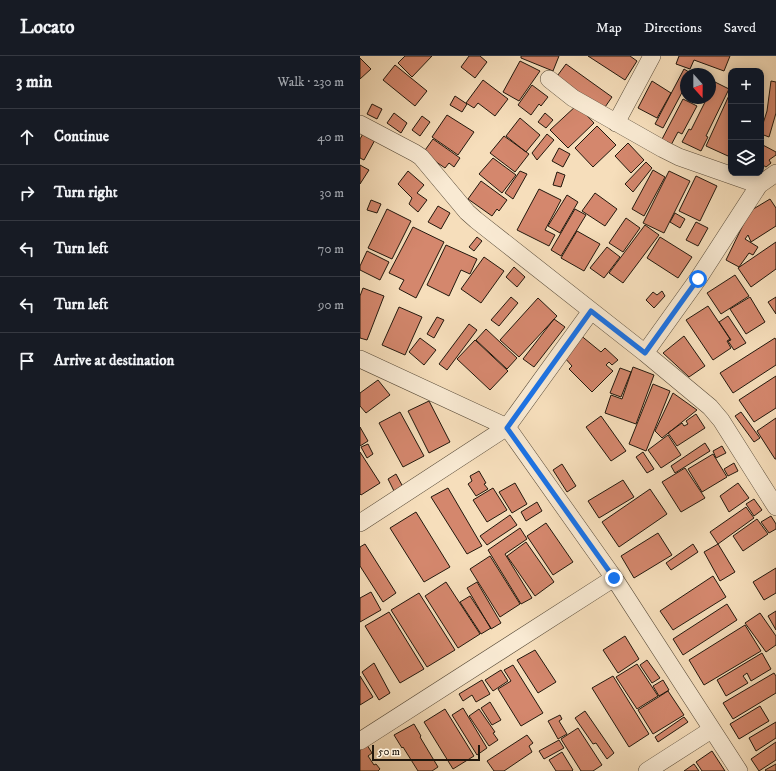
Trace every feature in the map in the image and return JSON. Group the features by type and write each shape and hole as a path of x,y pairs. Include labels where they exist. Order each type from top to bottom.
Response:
{"street":[{"path":"616,123 652,56"},
{"path":"549,79 573,98 663,149 679,157 759,185"},
{"path":"360,124 421,157 467,212 476,220 645,353 710,407 721,420 776,507"},
{"path":"645,353 698,279 759,185 776,173"},
{"path":"360,523 507,428 591,311"},
{"path":"360,359 507,428 614,578 711,730 739,771"},
{"path":"360,741 614,578"},
{"path":"647,771 711,730"}],"building":[{"path":"405,56 432,56 412,77 398,63"},
{"path":"469,56 480,56 487,62 475,78 461,67"},
{"path":"521,56 559,56 553,71 521,58"},
{"path":"588,56 630,56 637,61 625,80"},
{"path":"679,56 730,56 724,71 694,60 690,68 676,64"},
{"path":"360,58 371,69 360,79"},
{"path":"520,61 540,71 519,101 503,92"},
{"path":"566,64 612,97 603,110 555,79"},
{"path":"395,65 427,91 415,106 383,80"},
{"path":"680,77 680,96 663,128 655,124"},
{"path":"483,80 508,99 495,116 478,103 474,108 466,103"},
{"path":"652,81 671,93 657,118 638,108"},
{"path":"771,81 776,82 776,113 769,137 764,135 764,120 767,111"},
{"path":"716,82 728,88 706,136 708,137 701,151 682,142 689,129 691,130 704,104 716,104"},
{"path":"532,85 548,97 541,106 539,104 531,115 518,105"},
{"path":"455,96 467,104 462,112 450,105"},
{"path":"728,98 728,156 706,146"},
{"path":"372,104 382,109 377,119 367,114"},
{"path":"680,104 693,104 697,106 682,134 678,132 670,147 660,143"},
{"path":"577,105 594,123 568,148 550,130"},
{"path":"394,113 407,123 401,133 387,123"},
{"path":"545,113 553,120 546,128 538,122"},
{"path":"447,115 474,132 458,155 432,137"},
{"path":"422,116 430,122 420,136 412,130"},
{"path":"520,118 540,135 526,152 506,136"},
{"path":"597,126 616,145 593,167 575,148"},
{"path":"364,132 376,138 364,160 360,158 360,139"},
{"path":"547,134 554,140 537,160 532,153"},
{"path":"504,136 529,154 515,172 490,153"},
{"path":"433,139 460,158 454,167 449,163 445,168 423,153"},
{"path":"628,143 644,160 631,173 615,156"},
{"path":"764,146 776,152 776,155 769,160 771,163 766,167 764,166"},
{"path":"559,148 570,154 563,167 552,161"},
{"path":"493,158 516,175 502,193 479,174"},
{"path":"646,162 652,168 633,192 625,184"},
{"path":"360,165 369,170 360,184"},
{"path":"653,170 665,177 644,216 632,209"},
{"path":"408,171 424,185 417,193 427,200 418,212 409,204 412,198 398,184"},
{"path":"520,171 527,174 513,199 505,193"},
{"path":"669,171 690,181 664,233 643,223"},
{"path":"557,172 565,175 561,187 553,185"},
{"path":"696,176 717,186 700,221 679,211"},
{"path":"481,181 507,200 499,211 497,209 492,216 468,199"},
{"path":"539,189 561,200 545,230 555,235 549,246 517,230"},
{"path":"595,193 617,209 605,226 582,211"},
{"path":"567,195 578,202 560,233 548,226"},
{"path":"770,199 776,208 776,226 751,242 748,235 745,239 758,247 753,255 749,253 739,267 726,260 750,211"},
{"path":"371,200 381,204 377,213 367,210"},
{"path":"438,206 450,213 441,229 428,222"},
{"path":"387,209 411,221 392,259 368,248"},
{"path":"575,209 586,215 561,256 551,250"},
{"path":"675,213 685,219 680,228 670,222"},
{"path":"626,218 640,228 623,252 609,243"},
{"path":"696,222 708,228 698,246 686,240"},
{"path":"645,225 659,235 623,283 609,273"},
{"path":"413,227 444,242 416,298 399,289 404,280 389,273"},
{"path":"577,231 600,244 584,271 561,258"},
{"path":"477,237 482,241 474,251 469,247"},
{"path":"660,237 692,257 678,278 647,258"},
{"path":"776,242 776,269 751,287 738,268"},
{"path":"446,245 477,259 470,274 461,270 449,296 427,285"},
{"path":"607,247 620,257 604,278 590,268"},
{"path":"367,251 389,262 380,280 360,270 360,266"},
{"path":"484,257 504,271 481,303 461,289"},
{"path":"514,267 525,277 517,287 506,277"},
{"path":"735,275 749,296 721,314 707,293"},
{"path":"363,288 384,296 367,340 360,338 360,296"},
{"path":"662,291 665,296 654,308 646,300 653,292 657,295"},
{"path":"511,297 518,303 499,326 491,320"},
{"path":"750,297 765,322 746,334 730,309"},
{"path":"776,297 776,314 768,302"},
{"path":"538,298 557,316 519,357 500,340"},
{"path":"708,306 730,339 727,341 731,348 713,360 686,320"},
{"path":"399,307 422,317 405,355 382,345"},
{"path":"728,316 746,343 734,350 728,341 731,340 719,322"},
{"path":"437,317 444,320 434,338 427,334"},
{"path":"554,319 565,327 534,367 523,359"},
{"path":"469,324 477,330 447,370 439,364"},
{"path":"486,329 517,358 507,369 476,340"},
{"path":"579,334 601,352 605,348 618,360 612,365 609,362 606,365 613,371 592,392 569,369 572,366 564,357"},
{"path":"684,336 705,366 689,377 663,353"},
{"path":"420,338 436,350 424,365 409,352"},
{"path":"775,338 776,365 733,393 720,373"},
{"path":"475,340 508,371 490,390 457,359"},
{"path":"633,367 654,375 636,424 605,413 611,395 622,399"},
{"path":"620,368 631,372 621,397 610,393"},
{"path":"776,376 776,408 754,422 739,400"},
{"path":"378,380 390,395 366,413 360,406 360,393"},
{"path":"653,384 670,391 646,451 629,444"},
{"path":"673,393 697,410 662,438 655,431"},
{"path":"429,401 450,442 429,453 408,411"},
{"path":"400,412 424,456 403,467 379,423"},
{"path":"741,412 760,438 754,442 735,416"},
{"path":"696,414 705,428 677,446 668,433 682,423 684,426 688,424 686,421"},
{"path":"601,416 626,451 611,461 586,427"},
{"path":"776,418 776,459 775,459 757,431"},
{"path":"360,427 368,441 360,446"},
{"path":"668,435 681,455 661,468 648,450"},
{"path":"705,443 710,451 675,473 671,466"},
{"path":"368,444 373,454 367,458 361,447"},
{"path":"722,446 726,453 716,458 713,451"},
{"path":"360,452 380,483 361,495 360,494"},
{"path":"643,452 654,469 647,473 636,457"},
{"path":"713,454 727,477 702,492 688,469"},
{"path":"734,463 738,471 728,476 724,469"},
{"path":"562,464 576,486 567,492 553,470"},
{"path":"685,468 705,498 681,512 662,482"},
{"path":"479,471 486,483 484,484 488,489 476,496 468,484 472,481 470,476"},
{"path":"396,474 403,487 394,491 388,479"},
{"path":"623,480 634,497 599,518 588,501"},
{"path":"515,483 527,504 512,513 499,492"},
{"path":"738,483 749,498 729,512 720,496"},
{"path":"448,488 482,546 467,554 431,497"},
{"path":"493,488 507,510 487,522 473,500"},
{"path":"650,489 667,514 619,547 602,522"},
{"path":"754,499 762,510 754,516 746,504"},
{"path":"537,502 542,511 526,521 521,512"},
{"path":"746,507 754,518 718,544 710,532"},
{"path":"416,512 450,567 424,582 390,528"},
{"path":"510,515 517,525 487,545 480,536"},
{"path":"771,516 776,524 776,529 769,533 761,522"},
{"path":"757,519 768,534 743,551 733,536"},
{"path":"546,523 573,562 553,575 527,536"},
{"path":"520,528 527,539 505,554 532,598 521,604 488,550"},
{"path":"658,533 672,555 634,578 621,556"},
{"path":"526,542 554,582 535,596 507,556"},
{"path":"365,544 396,593 383,602 360,566 360,547"},
{"path":"693,544 698,552 671,570 666,563"},
{"path":"718,544 735,572 720,581 704,552"},
{"path":"490,556 520,604 500,617 470,569"},
{"path":"776,568 776,593 764,600 753,582"},
{"path":"713,576 726,597 673,630 660,611"},
{"path":"446,582 480,634 458,648 425,596"},
{"path":"477,582 501,623 491,629 467,588"},
{"path":"371,592 381,610 360,622 360,598"},
{"path":"419,593 455,650 427,667 391,610"},
{"path":"470,596 491,628 481,634 460,602"},
{"path":"727,604 737,620 683,655 673,639"},
{"path":"776,611 776,630 768,616"},
{"path":"389,612 424,669 400,683 365,626"},
{"path":"760,613 776,636 776,645 766,652 745,623"},
{"path":"745,625 761,651 704,685 689,660"},
{"path":"625,636 639,659 618,673 603,650"},
{"path":"535,650 556,682 538,693 517,660"},
{"path":"762,653 771,669 751,681 747,673 743,676 748,683 726,696 717,680"},
{"path":"647,660 660,678 652,683 640,665"},
{"path":"374,663 390,693 379,700 362,672"},
{"path":"637,664 658,696 637,709 616,677"},
{"path":"513,665 543,713 521,726 498,689 511,681 504,670"},
{"path":"501,670 508,681 493,691 485,680"},
{"path":"774,673 776,676 776,693 733,719 723,703"},
{"path":"360,676 373,697 360,705"},
{"path":"613,676 649,734 629,747 592,688"},
{"path":"482,680 490,694 476,702 472,695 463,701 459,694"},
{"path":"663,680 669,690 659,696 653,686"},
{"path":"668,691 684,715 653,734 638,710"},
{"path":"490,702 501,720 492,725 481,708"},
{"path":"760,706 769,721 739,739 730,724"},
{"path":"463,708 487,748 477,755 452,715"},
{"path":"445,709 474,756 453,769 424,722"},
{"path":"479,709 495,732 493,733 498,740 489,746 469,716"},
{"path":"585,711 614,753 607,759 596,743 593,744 575,718"},
{"path":"560,715 562,719 559,721 567,734 558,739 548,721"},
{"path":"684,717 688,722 658,742 655,737"},
{"path":"776,722 776,738 756,751 749,738"},
{"path":"414,724 438,767 432,771 418,771 394,735"},
{"path":"578,728 602,765 593,771 581,771 561,739"},
{"path":"527,735 533,743 529,746 532,752 504,771 494,771 487,761"},
{"path":"559,740 564,748 544,759 539,751"},
{"path":"776,742 776,760 759,771 751,759"},
{"path":"367,745 372,753 368,756 374,765 376,764 380,769 378,771 360,771 360,750"},
{"path":"712,751 725,771 702,771 696,762"},
{"path":"562,752 573,770 572,771 556,771 549,760"},
{"path":"694,764 699,771 684,771"},
{"path":"776,764 776,771 765,770"}],"route":[{"path":"614,578 507,428 591,311 645,353 698,279"}]}
